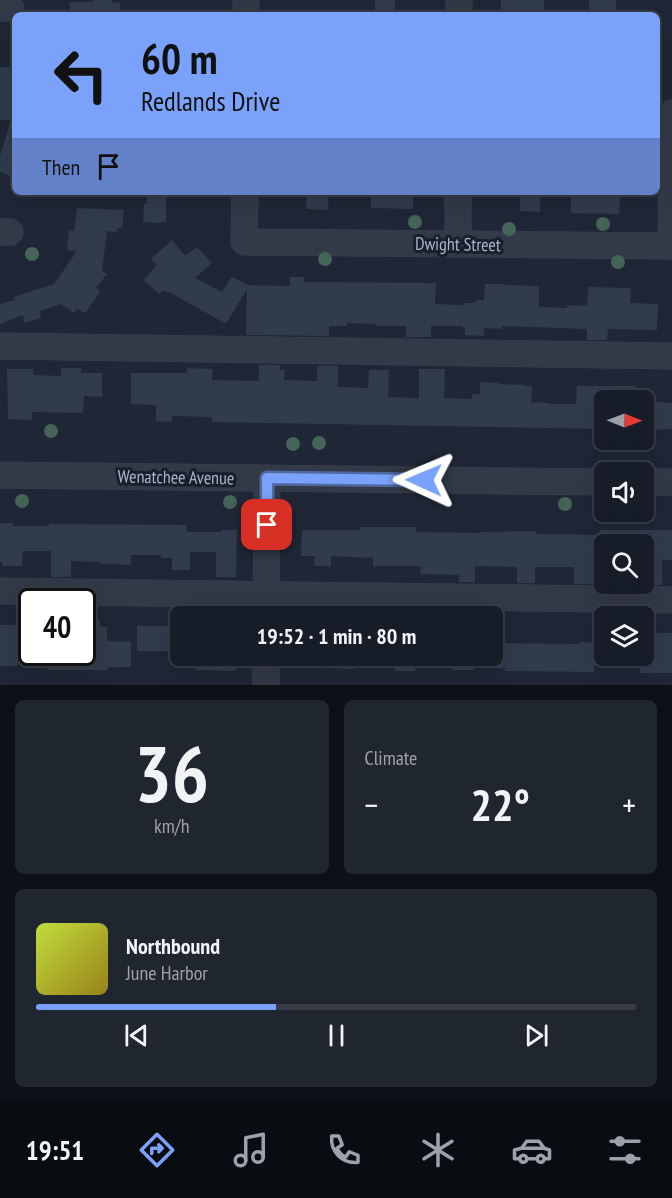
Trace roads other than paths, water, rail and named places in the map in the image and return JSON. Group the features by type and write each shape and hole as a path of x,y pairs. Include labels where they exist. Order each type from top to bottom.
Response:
{"street":[{"path":"672,113 672,246"},
{"name":"Dwight Street","path":"245,195 244,242 672,246"},
{"path":"458,195 458,244"},
{"path":"0,346 672,356"},
{"name":"Wenatchee Avenue","path":"0,475 594,482"},
{"path":"266,606 267,478"},
{"path":"654,482 672,482"},
{"path":"0,591 266,606 672,600"},
{"path":"266,666 266,685"}]}
